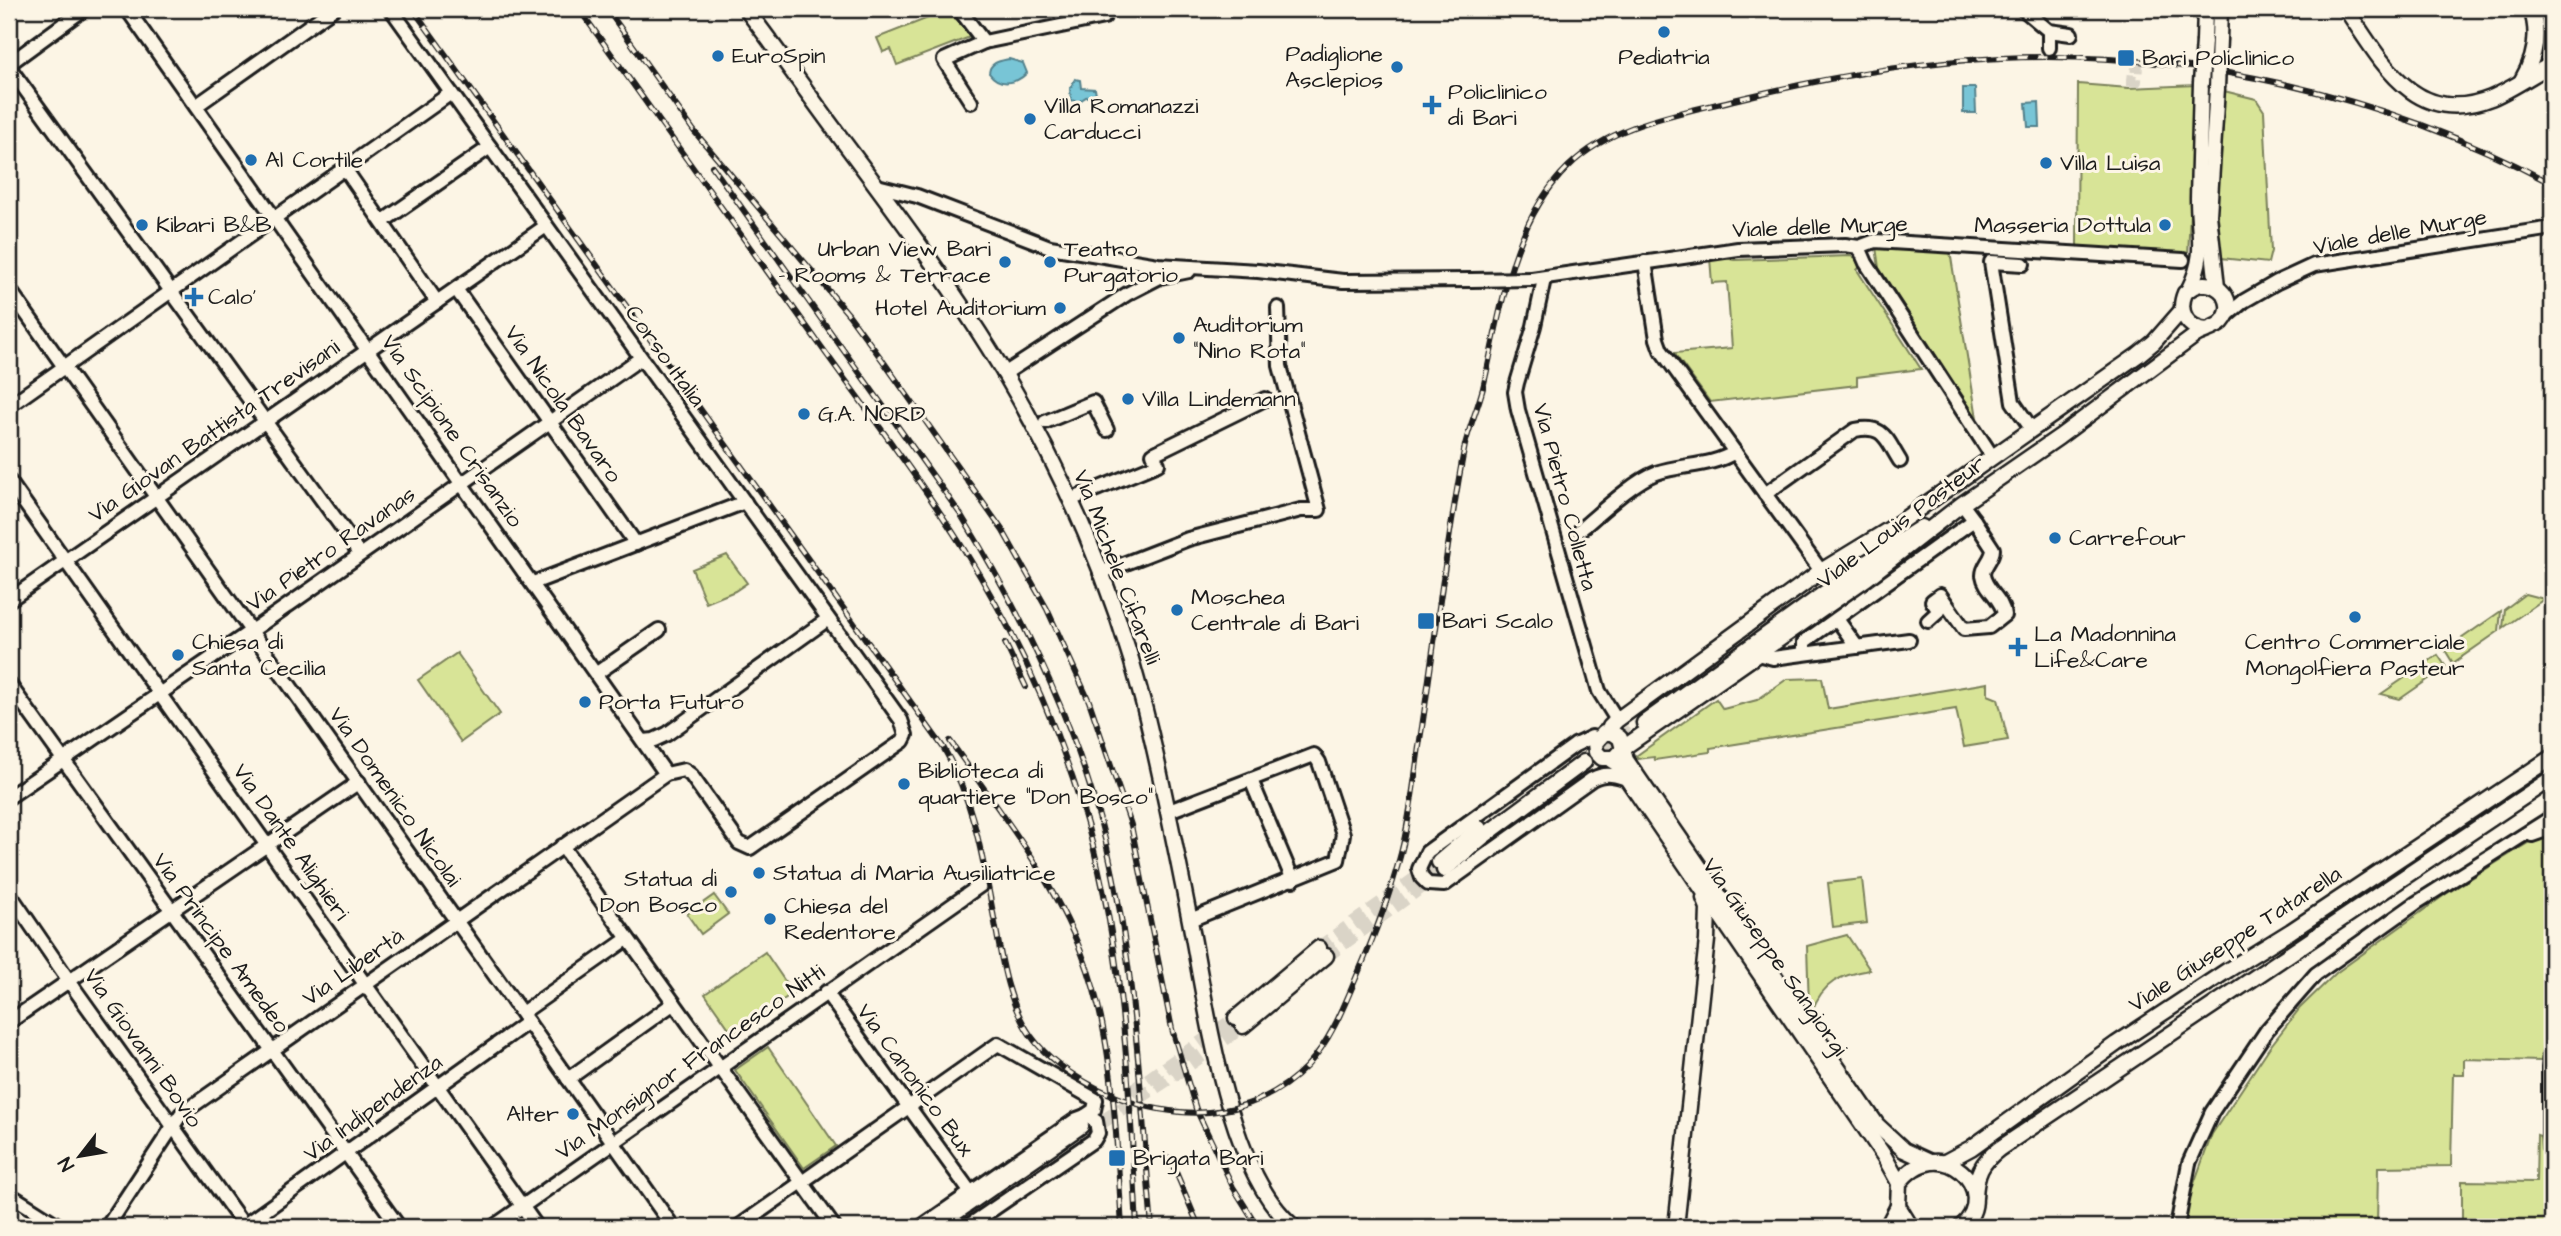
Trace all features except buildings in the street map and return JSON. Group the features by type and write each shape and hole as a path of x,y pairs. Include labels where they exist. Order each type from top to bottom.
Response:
{"main road":[{"name":"Via Michele Cifarelli","path":"746,9 945,283 1004,374 1038,434 1070,500 1100,573 1143,700 1169,811 1207,1009 1236,1127 1244,1152 1263,1191 1274,1207 1294,1227"},
{"path":"2205,9 2198,203 2207,252 2220,290 2227,301 2226,316 2208,330 2193,327 2187,322 2182,310 2182,300 2207,252 2220,9"},
{"path":"2346,9 2394,78 2427,100 2441,105 2458,106 2493,97 2552,64"},
{"path":"2521,81 2535,53 2536,31 2531,9"},
{"path":"2189,290 2197,284 2205,283 2220,290"},
{"name":"Viale Louis Pasteur","path":"1602,736 1618,720 1821,571 1893,527 2154,342 2182,310"},
{"name":"Viale Louis Pasteur","path":"1461,858 1488,842 1592,766 1613,757 1867,578 1962,503 2068,430 2196,335 2208,330"},
{"path":"1893,527 1849,564 1642,719 1869,561 1962,503"},
{"path":"1602,736 1620,738 1613,757 1596,752 1602,736"},
{"name":"Via Giuseppe Sangiorgi","path":"1613,757 1624,778 1884,1156 1899,1183"},
{"name":"Via Giuseppe Sangiorgi","path":"1613,757 1877,1125 1904,1150 1928,1161"},
{"name":"Viale Giuseppe Tatarella","path":"1945,1161 1971,1148 2116,1044 2552,757"},
{"path":"1582,758 1483,836 1461,858 1441,866 1479,828 1582,758"},
{"name":"Viale Giuseppe Tatarella","path":"1965,1225 1975,1197 1976,1176 1982,1165 1999,1149 2552,778"},
{"path":"1676,1227 1707,940 1708,908 1702,890"},
{"path":"1707,940 1717,932 1729,930"},
{"path":"1239,1022 1323,952"},
{"path":"935,1227 1084,1125"},
{"path":"948,1227 1084,1125"},
{"path":"1910,1227 1898,1206 1899,1183 1916,1166 1928,1161 1945,1161 1966,1175 1975,1197"},
{"path":"1887,1227 1898,1206"}],"street":[{"path":"84,9 9,65 351,540 359,555"},
{"name":"Via Scipione Crisanzio","path":"127,9 664,770"},
{"path":"196,106 333,9"},
{"name":"Corso Italia","path":"391,9 905,727 904,741 755,846 745,847 739,843 691,775 684,770 664,770"},
{"path":"959,9 984,42"},
{"path":"2023,9 2049,31 2071,34"},
{"path":"971,102 944,60 984,42 1104,17"},
{"path":"2049,31 2049,48"},
{"path":"9,407 451,93"},
{"path":"382,222 489,147"},
{"path":"345,169 438,302"},
{"path":"877,186 917,196 1050,247 1158,265 1207,268"},
{"name":"Via Giovan Battista Trevisani","path":"9,600 546,226"},
{"name":"Viale delle Murge","path":"2226,316 2244,301 2274,283 2314,265 2552,228"},
{"name":"Viale delle Murge","path":"1207,268 1343,281 1538,279 1738,248 1845,245 1859,247 1875,241 2183,260"},
{"path":"1859,247 1866,263 1992,456"},
{"path":"2023,264 1986,261 2013,402 2031,428"},
{"path":"1645,262 1661,350 1821,571"},
{"path":"1004,374 1138,288 1160,277 1207,268"},
{"name":"Via Pietro Colletta","path":"1538,279 1516,392 1518,410 1594,678 1599,691 1618,720"},
{"path":"2220,290 2238,294 2274,283"},
{"name":"Via Domenico Nicolai","path":"9,289 673,1227"},
{"name":"Via Nicola Bavaro","path":"456,289 636,544"},
{"path":"1100,573 1188,539 1301,510 1319,510 1280,366 1278,308"},
{"name":"Via Pietro Ravanas","path":"9,797 252,631 641,358"},
{"path":"1070,500 1157,464 1153,453 1265,399"},
{"path":"1045,422 1093,402 1107,430"},
{"path":"1765,494 1855,430 1870,426 1881,431 1900,461"},
{"path":"1581,529 1629,490 1656,473 1723,460 1735,452"},
{"name":"Via Dante Alighieri","path":"9,481 537,1227"},
{"path":"533,583 745,502"},
{"path":"1928,621 1939,611 1932,601 1940,594 1964,629 1989,627 2004,615 2003,607 1984,578 1984,569 1993,555 1993,549 1962,503"},
{"path":"1804,653 1804,642 1973,520"},
{"path":"1837,618 1857,647"},
{"path":"644,741 666,734 828,619"},
{"path":"597,673 659,629"},
{"path":"1757,654 1773,658 1909,640"},
{"name":"Via Principe Amedeo","path":"9,684 400,1227"},
{"path":"664,770 660,743 666,734"},
{"path":"1602,736 1592,737 1575,745 1427,852 1419,869 1422,878 1428,884 1444,885 1592,779 1612,774 1624,778"},
{"path":"1169,811 1314,755 1319,762 1343,834 1338,860 1190,920"},
{"name":"Via Libertà","path":"107,1227 181,1114 562,846 664,770"},
{"path":"1251,780 1293,880"},
{"path":"9,1022 359,782"},
{"path":"2176,1225 2189,1163 2212,1112 2267,1030 2316,974 2416,903 2552,817"},
{"path":"2518,839 2552,828"},
{"path":"562,846 834,1227"},
{"name":"Via Monsignor Francesco Nitti","path":"493,1227 981,885"},
{"name":"Via Giovanni Bovio","path":"9,892 243,1227"},
{"name":"Via Indipendenza","path":"243,1227 438,1087 627,939"},
{"name":"Via Canonico Bux","path":"826,992 971,1193"},
{"path":"568,1079 674,1003"},
{"path":"2552,1036 2549,1135 2552,1144"},
{"path":"738,1227 998,1044 1096,1100 1094,1110 1084,1125"},
{"path":"921,1227 1077,1119 1084,1125"},
{"path":"967,1227 1094,1140 1098,1127 1096,1121 1084,1125"},
{"path":"9,1194 61,1227"}],"green space":[{"path":"951,9 970,37 897,65 891,49 883,52 877,38"},
{"path":"2078,84 2129,88 2196,85 2188,256 2077,246"},
{"path":"2220,90 2256,99 2264,111 2271,251 2268,263 2221,258 2215,243"},
{"path":"1876,247 1950,251 1977,418 1879,268"},
{"path":"1850,256 1861,266 1857,270 1921,369 1857,377 1857,385 1710,402 1674,353 1732,348 1727,282 1712,283 1710,258 1734,260"},
{"path":"727,555 747,583 706,603 692,569"},
{"path":"2525,594 2544,599 2503,628 2505,609"},
{"path":"2501,611 2499,631 2453,663 2445,650"},
{"path":"457,653 500,714 461,742 418,680"},
{"path":"2438,655 2446,667 2400,699 2381,694"},
{"path":"1822,678 1828,709 1988,683 1988,695 1998,699 2008,740 1964,747 1956,709 1710,748 1710,752 1655,760 1654,757 1638,759 1636,756 1716,699 1723,709 1757,700 1787,679"},
{"path":"2552,832 2552,986 2545,1016 2541,1061 2464,1059 2464,1074 2453,1074 2451,1166 2378,1167 2377,1227 2184,1227 2191,1192 2212,1134 2269,1048 2300,1008 2336,973 2446,894 2536,838"},
{"path":"1862,879 1867,923 1833,927 1828,883"},
{"path":"714,895 728,914 701,934 687,914"},
{"path":"1847,935 1870,970 1834,981 1821,993 1812,1011 1809,1007 1807,946"},
{"path":"765,952 793,993 733,1034 705,994"},
{"path":"768,1047 836,1146 804,1168 735,1070"},
{"path":"2537,1135 2540,1136 2541,1149 2552,1167 2552,1227 2462,1227 2462,1181 2536,1182"}],"water":[{"path":"1009,59 1023,63 1027,73 1013,82 1003,82 989,73 993,64"},
{"path":"1075,79 1080,80 1081,88 1095,89 1096,95 1078,102 1071,100 1070,89"},
{"path":"1963,88 1975,88 1976,113 1963,113"},
{"path":"2039,102 2040,127 2028,127 2026,103"}],"tunnel":[{"path":"2127,80 2136,81 2137,65"},
{"path":"1584,762 1644,723"},
{"path":"1319,948 1439,862"},
{"path":"1326,956 1436,876"},
{"path":"1131,1092 1236,1018"},
{"path":"1085,1133 1243,1026"}],"railway":[{"path":"413,9 943,747 963,789 982,855 1007,982 1017,1010 1031,1036 1060,1065 1098,1089 1140,1104 1180,1112 1198,1113 1249,1104 1280,1089 1294,1078 1307,1066 1329,1035 1363,963 1387,901 1405,838 1465,445 1483,388 1510,271 1520,242 1548,190 1568,167 1586,152 1605,140 1648,122 1770,91 1835,78 1967,60 2072,57 2214,71 2285,84 2354,102 2422,125 2488,152 2552,184"},
{"path":"579,9 929,496 999,609 1030,672 1070,770 1107,908 1116,961 1127,1067 1137,1227"},
{"path":"607,9 694,131 849,315 883,361 1003,531 1047,609 1089,701 1131,825 1172,1029 1196,1109 1233,1187 1258,1227"},
{"path":"712,166 961,515 1027,633 1064,715 1094,799 1116,890 1131,986 1152,1227"},
{"path":"1005,643 1026,687"},
{"path":"950,741 1005,817 1039,870 1082,954 1093,986 1108,1054 1122,1227"},
{"path":"1170,1158 1199,1227"}],"place":[{"name":"Pediatria","path":"1664,32"},
{"name":"EuroSpin","path":"718,56"},
{"name":"Bari Policlinico","path":"2126,58"},
{"name":"Padiglione Asclepios","path":"1397,67"},
{"name":"Policlinico di Bari","path":"1432,105"},
{"name":"Villa Romanazzi Carducci","path":"1030,119"},
{"name":"Al Cortile","path":"251,160"},
{"name":"Villa Luisa","path":"2046,163"},
{"name":"Kibari B&B","path":"142,225"},
{"name":"Masseria Dottula","path":"2165,225"},
{"name":"Urban View Bari - Rooms & Terrace","path":"1005,262"},
{"name":"Teatro Purgatorio","path":"1050,262"},
{"name":"Calo'","path":"194,297"},
{"name":"Hotel Auditorium","path":"1060,308"},
{"name":"Auditorium \"Nino Rota\"","path":"1179,338"},
{"name":"Villa Lindemann","path":"1128,399"},
{"name":"G.A. NORD","path":"804,414"},
{"name":"Carrefour","path":"2055,538"},
{"name":"Moschea Centrale di Bari","path":"1177,610"},
{"name":"Centro Commerciale Mongolfiera Pasteur","path":"2355,617"},
{"name":"Bari Scalo","path":"1426,621"},
{"name":"La Madonnina Life&Care","path":"2018,647"},
{"name":"Chiesa di Santa Cecilia","path":"178,655"},
{"name":"Porta Futuro","path":"585,702"},
{"name":"Biblioteca di quartiere \"Don Bosco\"","path":"904,784"},
{"name":"Statua di Maria Ausiliatrice","path":"759,873"},
{"name":"Statua di Don Bosco","path":"731,892"},
{"name":"Chiesa del Redentore","path":"770,919"},
{"name":"Alter","path":"573,1114"},
{"name":"Brigata Bari","path":"1117,1158"}]}
